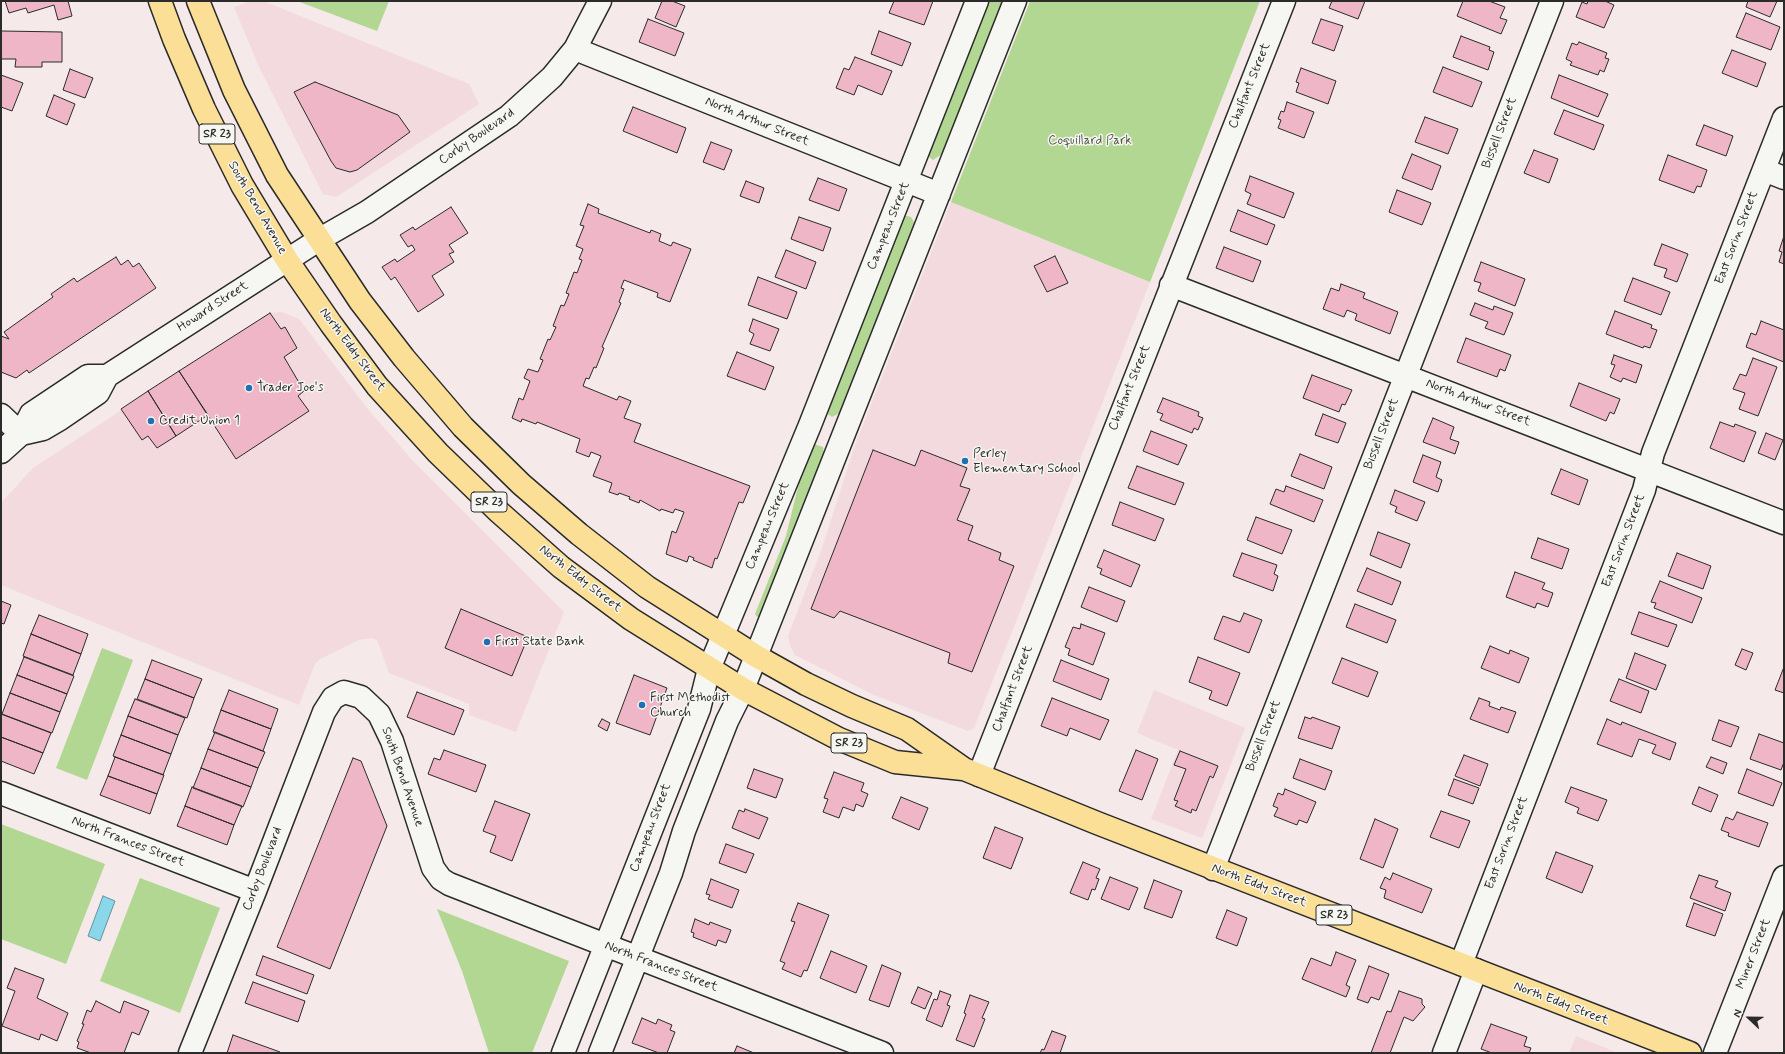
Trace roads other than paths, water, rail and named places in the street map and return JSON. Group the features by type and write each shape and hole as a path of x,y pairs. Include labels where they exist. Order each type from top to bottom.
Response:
{"main road":[{"name":"South Bend Avenue","path":"160,1 174,40 204,109 242,185 287,260"},
{"name":"SR 23","path":"198,1 234,90 277,175 320,239"},
{"name":"North Eddy Street","path":"320,239 360,301 404,358 463,427 521,484 579,534 647,587 756,656 846,703 907,729 972,772 1213,869 1690,1053"},
{"name":"North Eddy Street","path":"287,260 331,324 377,386 454,469 499,512 561,567 631,619 709,669 743,689 839,739 895,762 972,772"}],"street":[{"name":"Corby Boulevard","path":"320,239 367,212 509,116 552,77 575,49 600,1"},
{"name":"Campeau Street","path":"563,1053 699,709 709,669 813,418 977,1"},
{"path":"600,1053 671,873 684,831 727,721 743,689 1015,1"},
{"name":"Chalfant Street","path":"972,772 1171,284 1284,1"},
{"name":"Bissell Street","path":"1213,869 1552,1"},
{"name":"North Arthur Street","path":"575,49 939,194"},
{"name":"East Sorin Street","path":"1444,1053 1468,967 1644,490 1652,453 1784,118"},
{"path":"1764,170 1784,178"},
{"name":"Howard Street","path":"1,452 21,434 43,429 60,419 98,393 107,376 320,239"},
{"name":"North Arthur Street","path":"1171,284 1405,376 1649,469 1784,523"},
{"path":"1,415 21,434"},
{"name":"Corby Boulevard","path":"190,1053 255,891 324,712 334,698 344,692"},
{"name":"South Bend Avenue","path":"344,692 361,698 379,714 392,741 434,868 441,879"},
{"name":"North Frances Street","path":"1,793 255,891"},
{"name":"Miner Street","path":"1715,1053 1784,877"},
{"name":"North Frances Street","path":"441,879 460,890 882,1053"}],"water":[{"path":"103,896 115,901 100,941 88,936"}],"place":[{"name":"Trader Joe's","path":"249,388"},
{"name":"Credit Union 1","path":"151,421"},
{"name":"Perley Elementary School","path":"965,461"},
{"name":"First State Bank","path":"487,642"},
{"name":"First Methodist Church","path":"642,705"}],"park label":[{"name":"Coquillard Park","path":"1090,141"}]}
